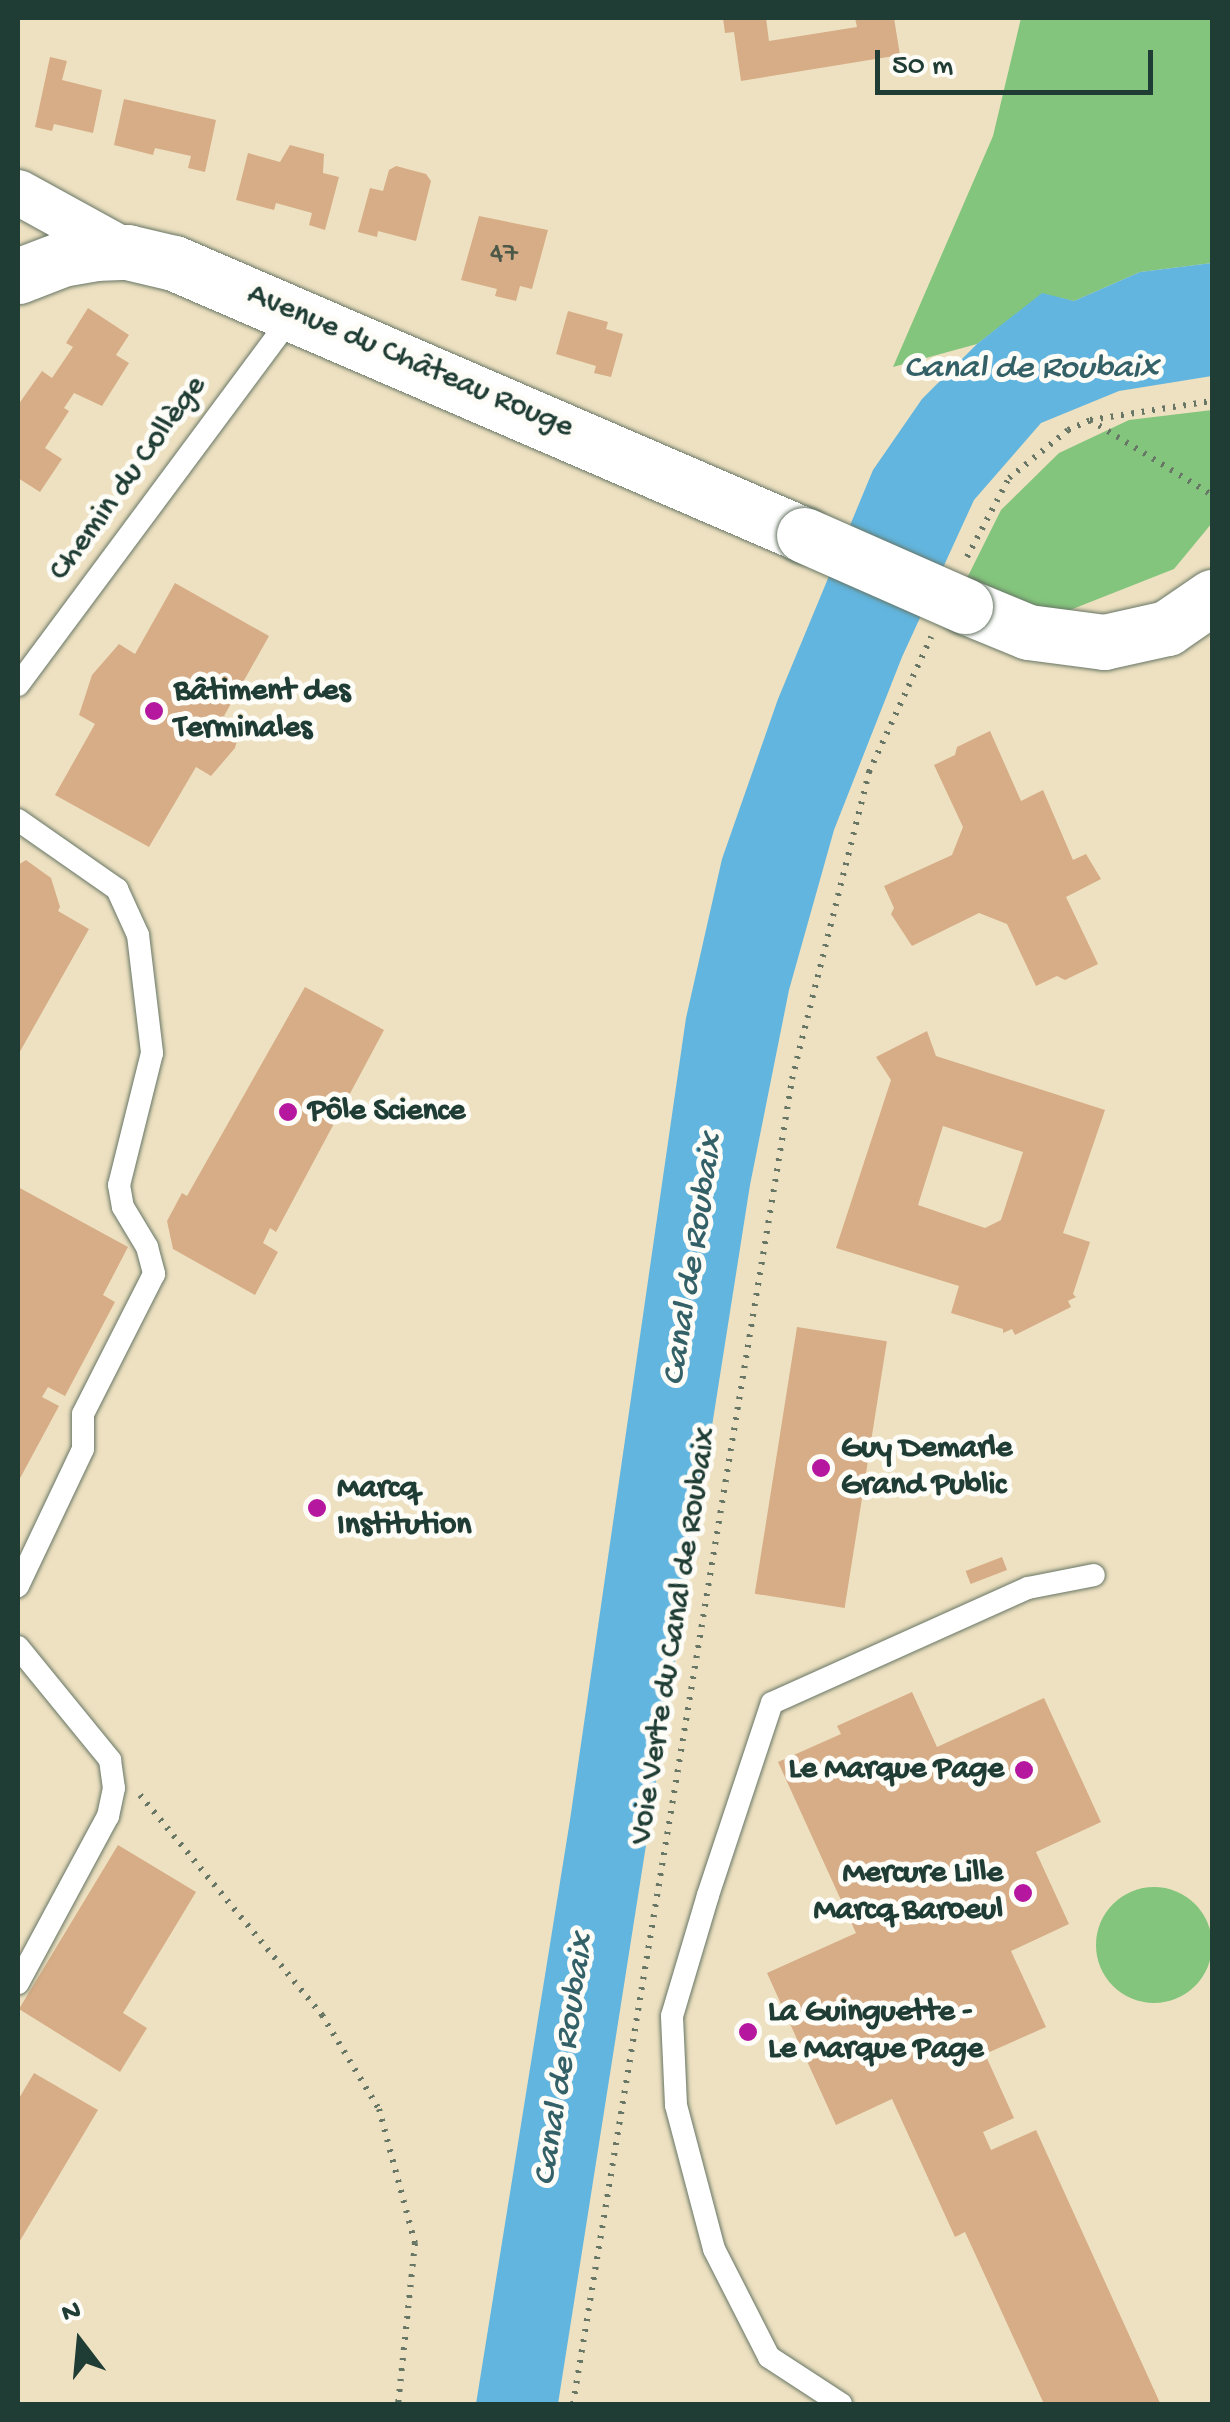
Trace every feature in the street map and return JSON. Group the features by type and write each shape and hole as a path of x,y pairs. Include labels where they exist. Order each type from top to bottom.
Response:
{"street":[{"name":"Avenue du Château Rouge","path":"18,192 127,252 190,268 955,598"},
{"path":"18,276 62,259 127,252"},
{"path":"1052,637 1102,629 1156,610 1178,594 1212,556"},
{"path":"955,598 1052,637 1104,642 1150,635 1182,621 1212,598"}],"lane":[{"name":"Chemin du Collège","path":"18,685 295,313"},
{"path":"18,820 117,889 138,935 152,1053 119,1185 124,1208 148,1247 154,1274 83,1414 83,1449 18,1586"},
{"path":"841,2404 770,2357 714,2249 681,2123 672,2016 708,1895 772,1703 1028,1588 1094,1575"},
{"path":"18,1646 110,1760 114,1788 108,1816 18,1984"}],"path":[{"name":"Voie Verte du Canal de Roubaix","path":"573,2404 792,1079 869,772 1009,478 1042,448 1090,420 1212,400"},
{"path":"1090,420 1212,495"},
{"path":"110,1760 322,2015 379,2109 415,2243 398,2404"}],"green space":[{"path":"1021,18 1212,18 1212,263 1140,272 1074,301 1042,294 977,344 893,367 993,136"},
{"path":"1212,410 1212,523 1174,569 1065,612 1038,610 966,580 1001,510 1059,453 1129,420"},
{"path":"1154,1887 1176,1892 1195,1904 1207,1923 1212,1945 1207,1967 1195,1986 1176,1998 1154,2003 1132,1998 1113,1986 1101,1967 1096,1945 1101,1923 1113,1904 1132,1892"}],"water":[{"name":"Canal de Roubaix","path":"1212,263 1212,376 1119,391 1041,423 974,500 902,657 834,830 789,990 750,1185 558,2404 476,2404 570,1820 686,1018 722,859 778,699 873,470 922,399 977,344 1042,293 1074,301 1140,272"}],"building":[{"path":"723,18 766,18 769,41 857,27 855,18 894,18 900,55 741,81 734,32 725,33"},
{"path":"50,57 67,61 62,80 102,90 93,133 54,124 52,131 35,127"},
{"path":"124,99 216,120 205,172 188,168 191,156 155,148 153,155 114,145"},
{"path":"290,145 324,154 323,173 339,177 325,230 309,225 312,213 276,203 274,210 236,200 248,153 280,162"},
{"path":"396,166 426,174 431,181 416,241 378,231 377,237 358,232 370,188 383,191 389,170"},
{"path":"479,216 548,230 532,289 520,286 516,301 495,296 497,289 461,280"},
{"path":"88,308 129,335 116,355 129,363 102,406 74,393 64,408 69,411 45,448 62,459 40,492 18,478 18,405 42,371 52,378 73,347 66,343"},
{"path":"568,311 608,322 606,329 623,334 611,377 594,373 596,366 556,354"},
{"name":"Bâtiment des Terminales","path":"175,583 269,636 224,716 241,726 235,748 211,776 196,767 149,847 55,795 95,724 79,715 92,675 119,644 135,654"},
{"path":"990,731 1021,801 1043,790 1073,860 1086,854 1101,879 1066,897 1098,964 1065,980 1057,976 1036,986 1007,924 979,913 912,946 891,914 894,908 884,886 952,855 963,827 934,765 955,755 957,747"},
{"path":"26,860 51,878 58,911 89,929 18,1055 18,865"},
{"name":"Pôle Science","path":"305,987 384,1030 276,1232 270,1228 263,1243 278,1252 255,1295 173,1249 167,1221 182,1193 187,1196"},
{"path":"927,1031 936,1056 1105,1110 1063,1233 1090,1242 1073,1294 1076,1297 1068,1301 1071,1307 1015,1335 1012,1329 1003,1333 1003,1329 951,1313 959,1286 836,1248 891,1080 876,1057","holes":["943,1126 1023,1152 1001,1220 985,1228 918,1205"]},
{"path":"18,1187 128,1247 103,1295 115,1302 65,1396 48,1387 42,1397 59,1406 18,1482"},
{"name":"Guy Demarle Grand Public","path":"797,1327 887,1341 845,1608 755,1594"},
{"path":"1002,1557 1007,1570 971,1584 966,1571"},
{"path":"912,1692 937,1747 1044,1698 1101,1822 1036,1852 1069,1924 1011,1951 1046,2027 985,2054 1014,2118 983,2132 991,2150 1036,2130 1160,2403 1044,2404 965,2232 955,2237 892,2099 836,2125 767,1973 856,1933 778,1762 841,1734 837,1726"},
{"path":"118,1845 196,1892 123,2013 147,2028 120,2072 19,2009"},
{"path":"34,2073 98,2110 18,2244 18,2100"}],"place":[{"name":"Bâtiment des Terminales","path":"154,711"},
{"name":"Pôle Science","path":"288,1112"},
{"name":"Guy Demarle Grand Public","path":"821,1468"},
{"name":"Marcq Institution","path":"317,1508"},
{"name":"Le Marque Page","path":"1024,1770"},
{"name":"Mercure Lille Marcq Baroeul","path":"1023,1893"},
{"name":"La Guinguette - Le Marque Page","path":"748,2032"}]}
